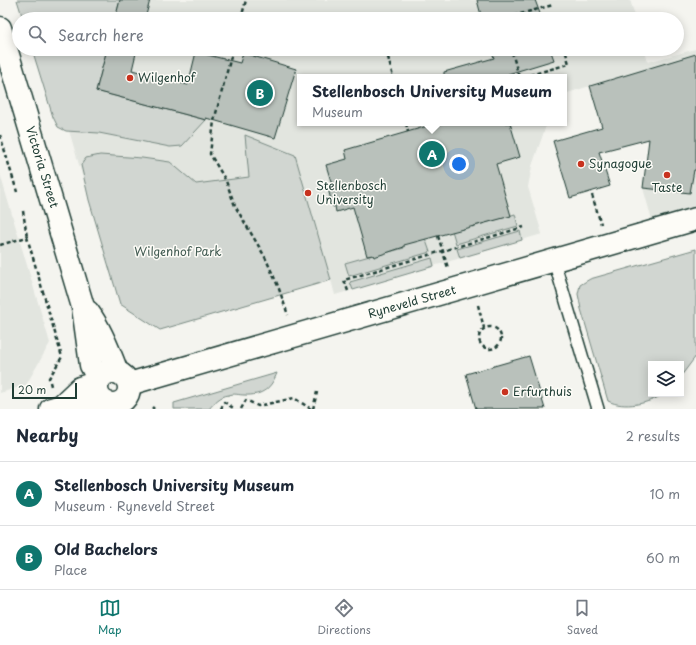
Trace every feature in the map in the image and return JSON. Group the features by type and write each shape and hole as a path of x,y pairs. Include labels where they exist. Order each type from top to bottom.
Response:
{"street":[{"name":"Victoria Street","path":"0,28 83,306 92,318 113,360 112,393"},
{"name":"Ryneveld Street","path":"55,403 80,388 112,393 696,219"}],"lane":[{"path":"554,261 598,409"}],"path":[{"path":"243,12 246,0"},
{"path":"527,12 553,5"},
{"path":"231,56 214,121 210,154 226,181 235,206 265,257 278,286 290,322"},
{"path":"513,56 518,74"},
{"path":"534,74 569,64 567,56"},
{"path":"388,57 392,74"},
{"path":"407,126 408,132"},
{"path":"0,135 17,192"},
{"path":"592,195 601,224"},
{"path":"23,211 27,237 62,357 49,378 55,403"},
{"path":"348,291 344,280 524,227"},
{"path":"438,236 448,269"},
{"path":"0,244 27,237"},
{"path":"478,303 484,328"},
{"path":"484,328 496,328 500,333 502,339 500,345 496,349 490,350 484,348 480,344 478,338 480,332 484,328"},
{"path":"241,409 246,400 258,406 294,398 312,409 317,392"},
{"path":"221,409 224,402 235,409"}],"shaded area":[{"path":"31,0 630,0 634,12 34,12"},
{"name":"Stellenbosch University","path":"696,49 696,207 652,220 643,188 649,139 608,150 590,86 567,93 567,74 297,74 297,126 546,126 532,166 528,187 542,234 335,295 331,280 160,330 120,304 47,56 646,56 648,62 670,56 684,56 684,52"},
{"path":"0,174 50,343 26,385 0,393"}],"green space":[{"path":"17,0 120,0 117,12 21,12"},
{"path":"34,56 105,56 96,91 206,120 182,146 170,147 99,133 66,131 58,127 53,117"},
{"name":"Wilgenhof Park","path":"245,135 295,155 331,280 160,330 120,304 89,200 81,165 86,158 100,155 142,158 170,162 196,184 249,177"},
{"path":"515,214 518,226 456,244 451,227 470,222 472,227"},
{"path":"520,231 522,240 460,258 457,249"},
{"path":"424,235 430,252 349,276 345,263 404,248 403,242"},
{"path":"696,249 696,356 684,372 684,361 648,361 648,397 660,397 658,398 643,403 629,405 621,405 608,401 578,294 580,285 590,279"},
{"path":"432,258 434,266 353,290 350,282"},
{"path":"277,373 269,387 256,394 233,394 226,396 218,400 209,409 174,409 174,403"}],"building":[{"path":"120,0 150,0 147,12 117,12"},
{"path":"477,0 535,0 539,12 480,12"},
{"path":"696,54 696,170 694,170 690,193 643,188 649,139 599,152 610,186 570,198 553,141 602,127 590,86"},
{"path":"105,56 135,56 132,70 188,85 195,56 212,56 240,63 242,56 253,56 296,69 275,138 206,118 206,120 96,91"},
{"path":"493,56 553,56 554,60 508,74 444,74 444,72 494,58"},
{"path":"428,126 511,126 520,157 496,164 511,216 404,245 404,247 374,257 373,255 367,256 353,207 336,212 328,189 333,188 326,165 347,159 345,150"},
{"name":"Erfurthuis","path":"529,356 545,409 476,409 466,374"}],"place":[{"name":"Wilgenhof","path":"130,78"},
{"name":"Old Bachelors","path":"260,93"},
{"name":"Stellenbosch University Museum","path":"432,154"},
{"name":"Synagogue","path":"581,164"},
{"name":"Taste","path":"667,175"},
{"name":"Stellenbosch University","path":"308,193"},
{"name":"Erfurthuis","path":"505,392"}]}
